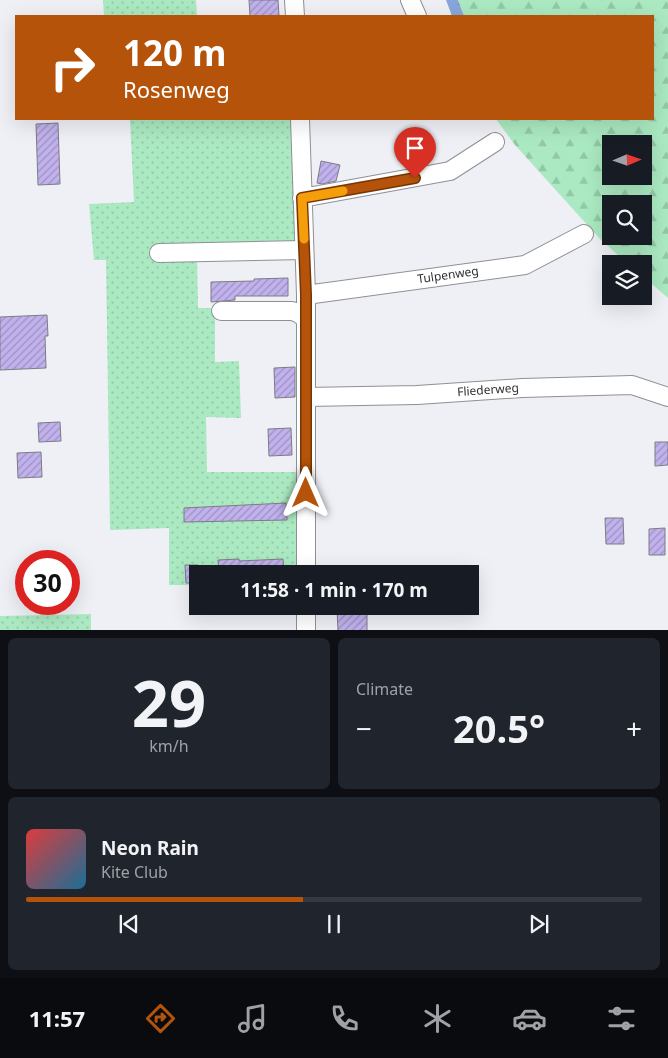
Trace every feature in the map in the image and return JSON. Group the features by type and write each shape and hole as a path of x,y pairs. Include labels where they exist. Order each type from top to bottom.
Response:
{"street":[{"path":"294,0 295,15"},
{"path":"410,0 417,15"},
{"path":"300,120 306,295 306,565"},
{"path":"302,198 450,171 495,142"},
{"name":"Tulpenweg","path":"306,295 525,264 584,234"},
{"path":"159,253 304,250"},
{"path":"221,311 295,312 306,319"},
{"name":"Fliederweg","path":"306,396 417,395 522,388 632,385 668,397"},
{"path":"306,615 306,630"}],"green space":[{"path":"103,0 196,0 197,15 104,15"},
{"path":"458,0 668,0 668,298 652,284 652,255 618,255 607,245 652,245 652,195 602,195 602,241 515,145 497,120 654,120 654,15 464,15"},
{"path":"130,120 295,120 299,250 197,254 198,308 215,308 215,362 239,361 241,418 206,417 207,472 303,472 304,565 189,565 189,585 169,585 169,528 110,530 106,260 94,260 89,204 134,202"},
{"path":"91,614 91,630 0,630 0,616"}],"water":[{"path":"446,0 458,0 464,15 452,15"}],"building":[{"path":"249,0 278,0 279,15 250,15"},
{"path":"58,123 60,184 38,185 36,124"},
{"path":"321,161 340,165 336,181 322,184 317,183"},
{"path":"288,278 288,296 235,296 235,300 211,302 211,282"},
{"path":"47,315 48,336 45,336 46,368 0,370 0,317"},
{"path":"295,367 295,397 275,398 274,368"},
{"path":"60,422 61,441 39,442 38,423"},
{"path":"291,428 292,455 269,456 268,429"},
{"path":"655,442 668,442 668,465 655,466"},
{"path":"41,452 42,477 18,478 17,453"},
{"path":"286,503 287,520 184,522 184,508"},
{"path":"605,518 623,518 624,544 606,544"},
{"path":"665,528 665,555 649,555 649,529"},
{"path":"283,559 283,565 218,565 218,560"},
{"path":"185,565 189,565 189,583 186,583"},
{"path":"337,615 367,615 367,630 338,630"}],"slow traffic":[{"path":"304,239 302,198 343,191"}],"route":[{"path":"306,493 306,295 302,198 415,178"}]}
